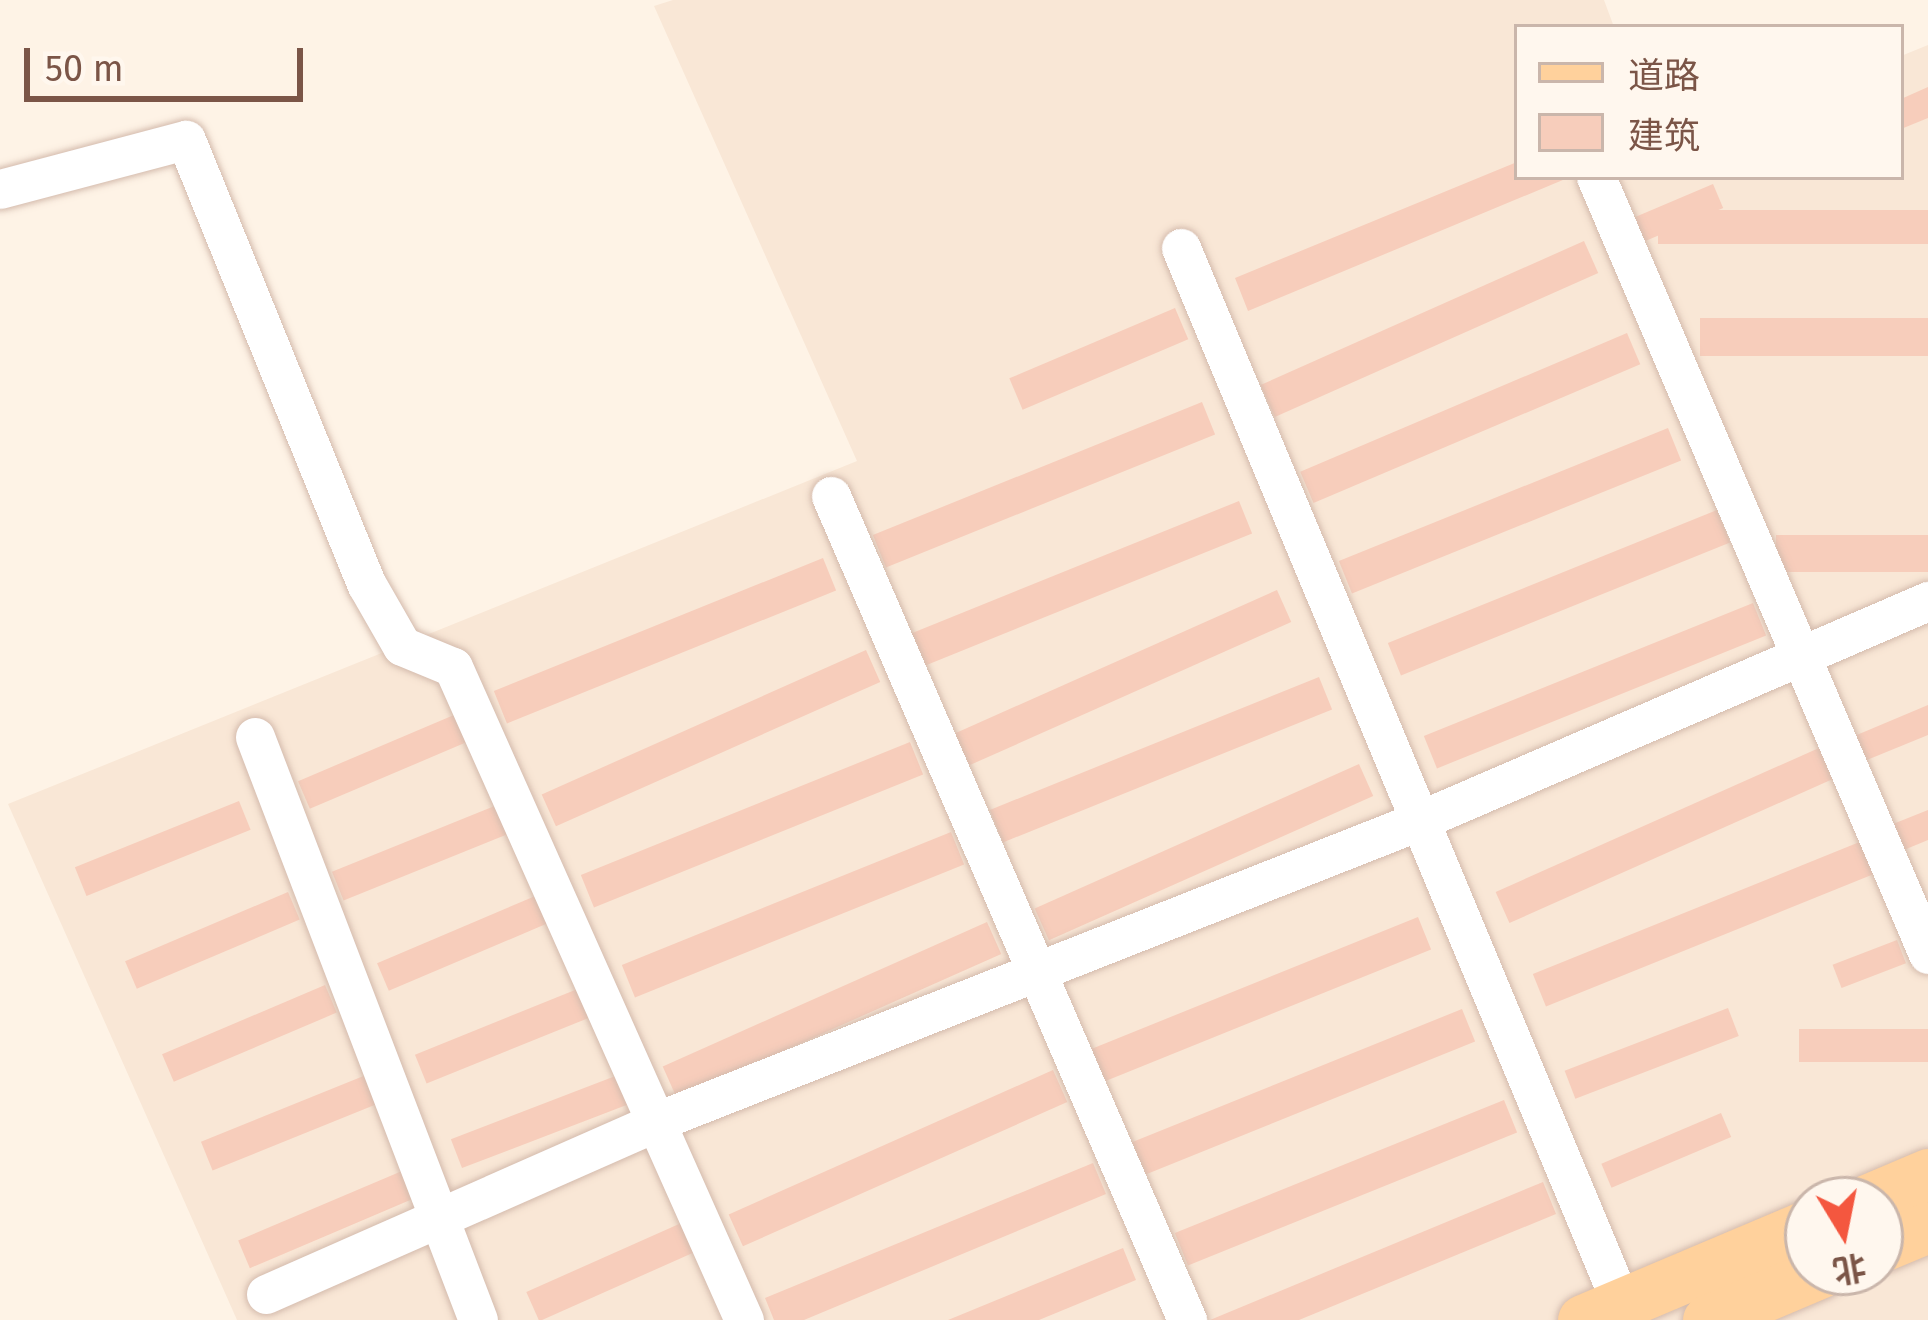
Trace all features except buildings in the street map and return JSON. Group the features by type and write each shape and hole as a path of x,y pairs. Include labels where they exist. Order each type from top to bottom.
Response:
{"main road":[{"path":"1611,1315 1784,1236"},
{"path":"1708,1320 1784,1288"}],"street":[{"path":"0,189 186,140 367,585 402,646 453,668 660,1120 744,1320"},
{"path":"1597,180 1928,953"},
{"path":"1181,248 1611,1315"},
{"path":"831,496 1187,1320"},
{"path":"266,1294 660,1120 1034,968 1416,822 1928,601"},
{"path":"255,737 478,1320"}],"shaded area":[{"path":"673,0 1604,0 1613,24 1514,24 1514,180 1904,180 1904,55 1928,45 1928,1320 237,1320 8,804 857,461 654,6"}]}
